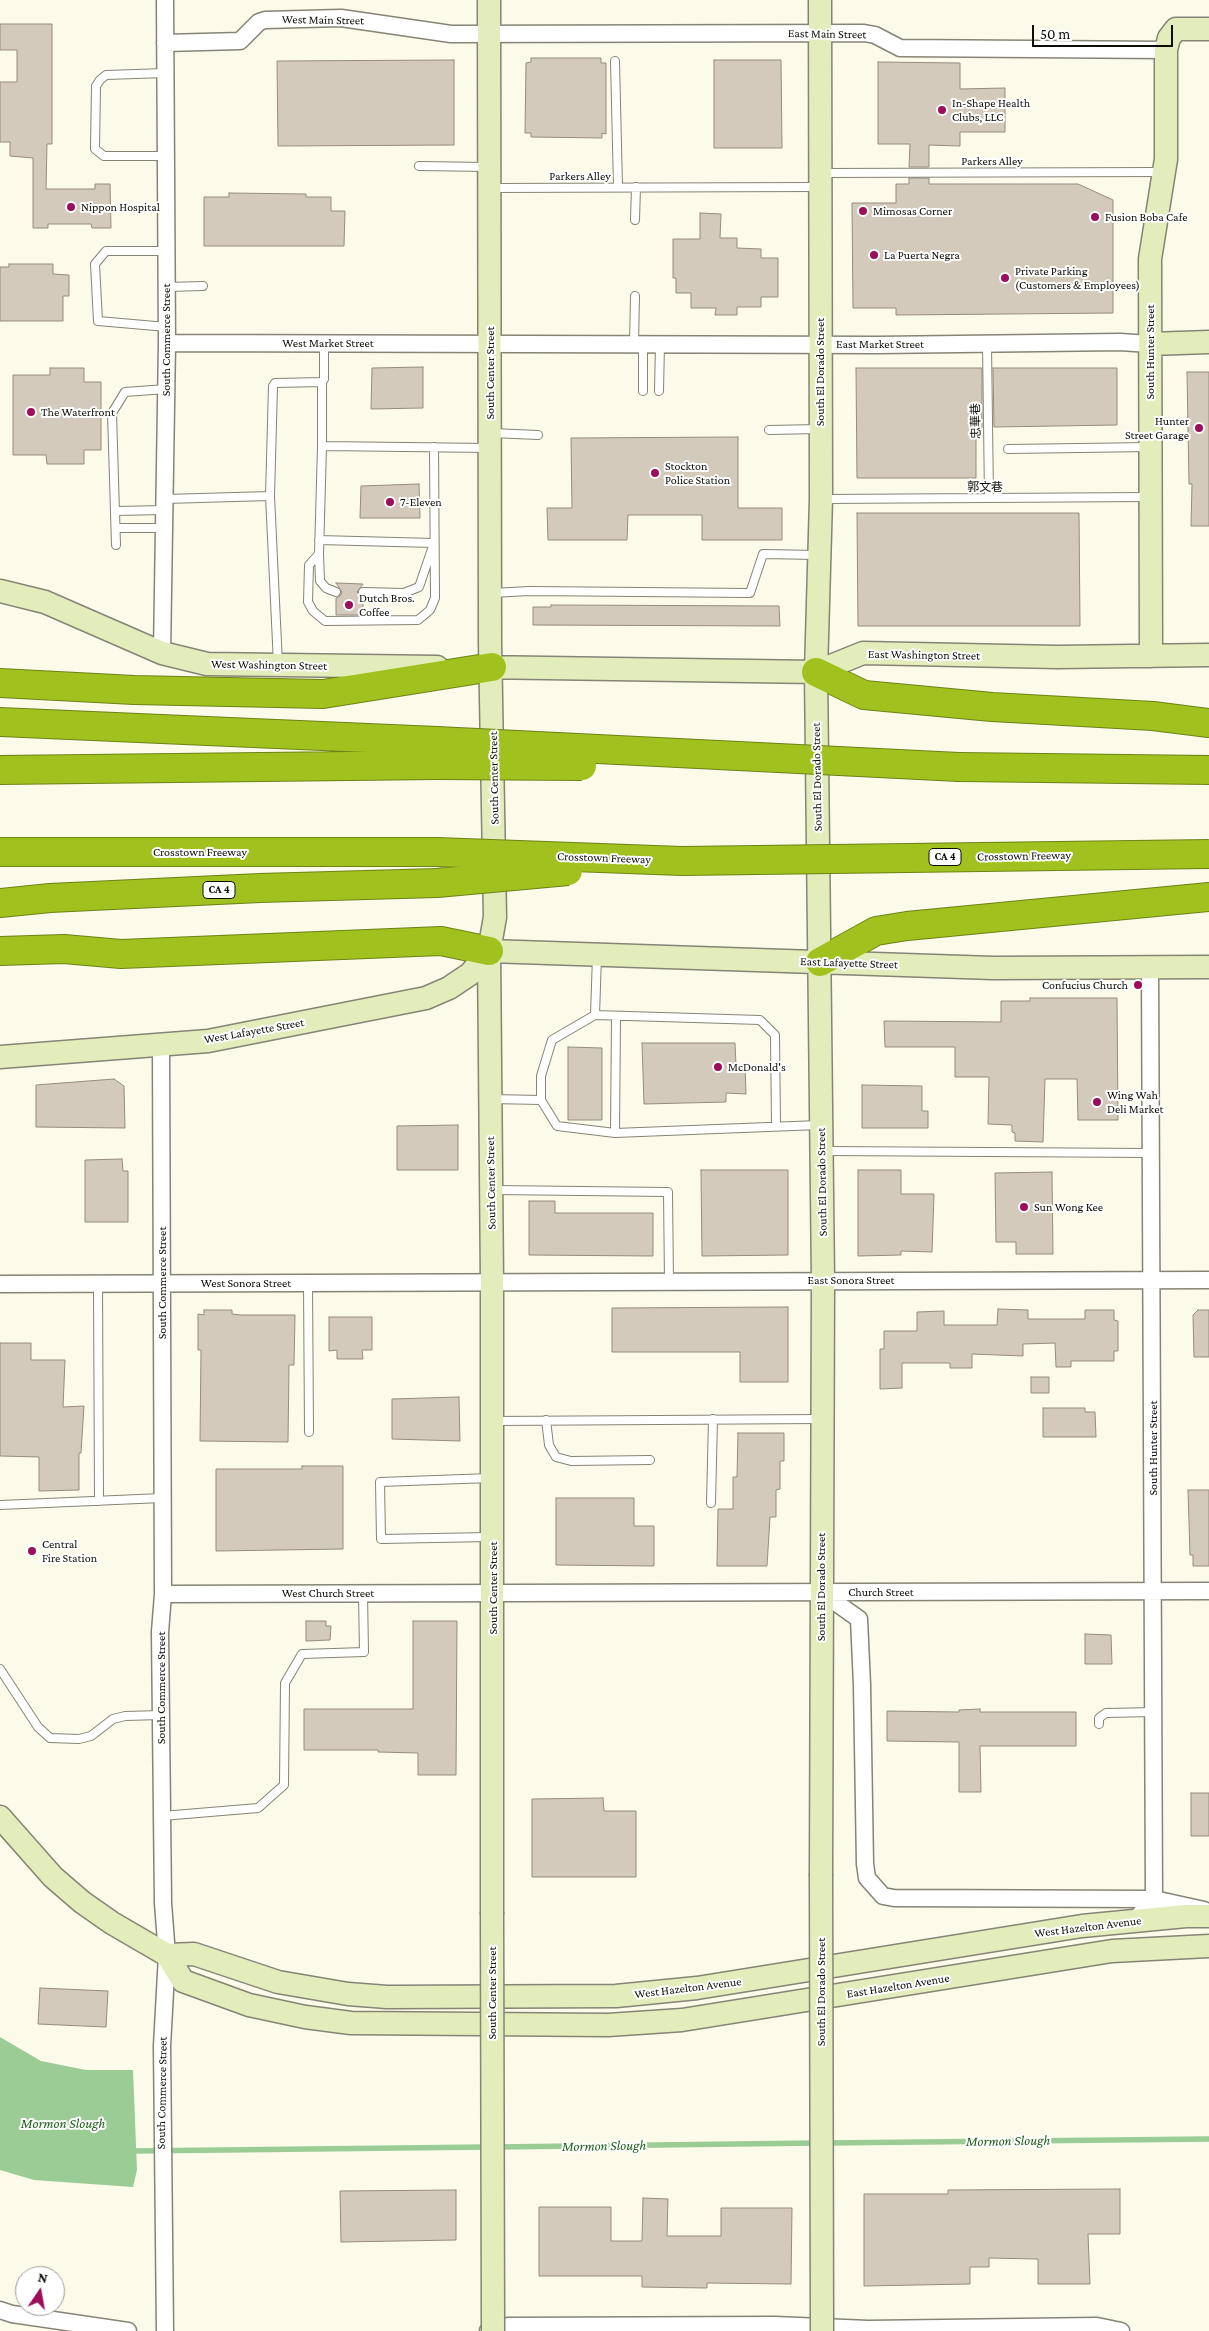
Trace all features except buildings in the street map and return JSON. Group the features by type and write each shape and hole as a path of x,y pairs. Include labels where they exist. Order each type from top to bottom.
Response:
{"highway":[{"path":"0,683 134,690 323,694 492,667"},
{"path":"816,672 864,695 992,707 1153,716 1209,723"},
{"path":"0,722 437,753 958,767 1209,770"},
{"path":"0,770 437,753"},
{"name":"Crosstown Freeway","path":"0,852 437,852 682,861 1209,854"},
{"name":"CA 4","path":"0,903 50,898 260,888 437,883 682,861"},
{"path":"820,962 876,931 907,926 1209,897"},
{"path":"0,951 64,949 121,954 441,941 489,951"}],"main road":[{"name":"South Center Street","path":"489,0 490,593 495,917 489,951 493,1421 492,1912 500,2328"},
{"name":"South El Dorado Street","path":"820,0 821,499 816,672 823,1280 821,1592 822,2331"},
{"path":"1166,50 1169,38 1176,29 1209,29"},
{"name":"South Hunter Street","path":"1151,656 1150,259 1166,159 1166,50"},
{"name":"East Market Street","path":"1150,344 1209,342"},
{"name":"West Washington Street","path":"0,591 45,602 162,653 206,664 492,667"},
{"name":"East Washington Street","path":"492,667 816,672 862,653 1057,657 1209,655"},
{"name":"East Lafayette Street","path":"489,951 993,968 1209,967"},
{"name":"West Lafayette Street","path":"0,1057 208,1041 426,998 449,988 470,974 489,951"},
{"path":"0,1817 53,1877 82,1902 112,1923 168,1955"},
{"name":"West Hazelton Avenue","path":"168,1955 194,1954 278,1982 348,1994 387,1997 616,1996 697,1988 1082,1926 1209,1916"},
{"name":"East Hazelton Avenue","path":"168,1955 183,1981 249,2005 296,2015 351,2023 608,2025 682,2020 1112,1951 1209,1946"}],"street":[{"name":"South Commerce Street","path":"162,653 167,344 165,0"},
{"name":"West Main Street","path":"165,35 240,41 259,22 301,19 355,19 439,34 488,35"},
{"name":"East Main Street","path":"488,35 875,35 892,45 906,48 1166,50"},
{"name":"East Market Street","path":"490,344 987,344 1120,342 1150,344"},
{"name":"West Market Street","path":"167,344 490,344"},
{"name":"South Hunter Street","path":"1150,967 1153,1280 1154,1899"},
{"name":"South Commerce Street","path":"160,1045 163,1594 160,1632 163,1903 168,1955 162,2046 165,2331"},
{"name":"East Sonora Street","path":"492,1282 1209,1280"},
{"name":"West Sonora Street","path":"0,1284 492,1282"},
{"path":"821,1592 859,1619 865,1864 868,1878 874,1888 883,1896 894,1898 1154,1899 1209,1910"},
{"name":"Church Street","path":"493,1593 1209,1592"},
{"name":"West Church Street","path":"163,1594 493,1593"},
{"path":"1134,1921 1154,1899"},
{"path":"0,2310 12,2314 128,2331"},
{"path":"488,2331 500,2328 776,2325 868,2329 1097,2326 1121,2331"}],"lane":[{"path":"615,61 618,187"},
{"path":"166,73 106,75 100,80 96,86 95,149 104,156 166,156"},
{"name":"Parkers Alley","path":"419,166 489,177 618,187 1164,172"},
{"path":"635,220 636,187"},
{"path":"166,251 106,251 95,264 98,320 115,324 167,327"},
{"path":"166,287 203,286"},
{"path":"635,296 643,391"},
{"path":"324,343 319,540 320,581 326,588 336,592"},
{"path":"659,391 660,344"},
{"name":"忠華巷","path":"987,344 988,498"},
{"path":"278,666 270,496 273,386 276,383 322,382"},
{"path":"116,545 112,413 125,392 166,389"},
{"path":"769,430 820,429"},
{"path":"322,446 434,447 538,435"},
{"path":"319,554 309,565 308,602 313,612 325,621 418,620 430,610 435,598 434,447"},
{"path":"1008,449 1150,448"},
{"path":"115,511 270,496"},
{"name":"郭文巷","path":"821,499 1150,498"},
{"path":"116,528 164,528"},
{"path":"319,540 434,543"},
{"path":"363,592 404,593 419,587 434,543"},
{"path":"490,593 529,591 750,593 763,554 819,555"},
{"path":"595,1015 597,954"},
{"path":"776,1126 775,1035 760,1020 595,1015 552,1040 541,1076 540,1100 557,1126 615,1133 821,1125"},
{"path":"615,1133 616,1016"},
{"path":"490,1099 540,1100"},
{"path":"822,1151 1152,1153"},
{"path":"492,1190 668,1192 669,1282"},
{"path":"308,1283 309,1432"},
{"path":"98,1284 100,1374 99,1501"},
{"path":"711,1502 713,1419"},
{"path":"493,1421 822,1419"},
{"path":"546,1420 549,1445 556,1457 571,1461 650,1460"},
{"path":"493,1478 380,1482 381,1539 493,1537"},
{"path":"0,1505 162,1498"},
{"path":"162,1816 258,1808 284,1785 285,1683 302,1654 364,1652 363,1593"},
{"path":"0,1669 38,1727 50,1738 79,1739 91,1736 113,1719 124,1716 161,1715"},
{"path":"1099,1724 1099,1718 1106,1713 1154,1712"}],"water":[{"name":"Mormon Slough","path":"0,2037 41,2061 86,2070 133,2070 137,2170 133,2187 34,2180 0,2170"}],"waterway":[{"name":"Mormon Slough","path":"826,2143 1209,2139"},
{"name":"Mormon Slough","path":"496,2147 817,2143"},
{"name":"Mormon Slough","path":"134,2151 487,2147"}],"place":[{"name":"In-Shape Health Clubs, LLC","path":"942,110"},
{"name":"Nippon Hospital","path":"71,207"},
{"name":"Mimosas Corner","path":"863,211"},
{"name":"Fusion Boba Cafe","path":"1095,217"},
{"name":"La Puerta Negra","path":"874,255"},
{"name":"Private Parking (Customers & Employees)","path":"1005,278"},
{"name":"The Waterfront","path":"31,412"},
{"name":"Hunter Street Garage","path":"1199,428"},
{"name":"Stockton Police Station","path":"655,473"},
{"name":"7-Eleven","path":"390,502"},
{"name":"Dutch Bros. Coffee","path":"349,605"},
{"name":"Confucius Church","path":"1138,985"},
{"name":"McDonald's","path":"718,1067"},
{"name":"Wing Wah Deli Market","path":"1097,1102"},
{"name":"Sun Wong Kee","path":"1024,1207"},
{"name":"Central Fire Station","path":"32,1551"}]}
